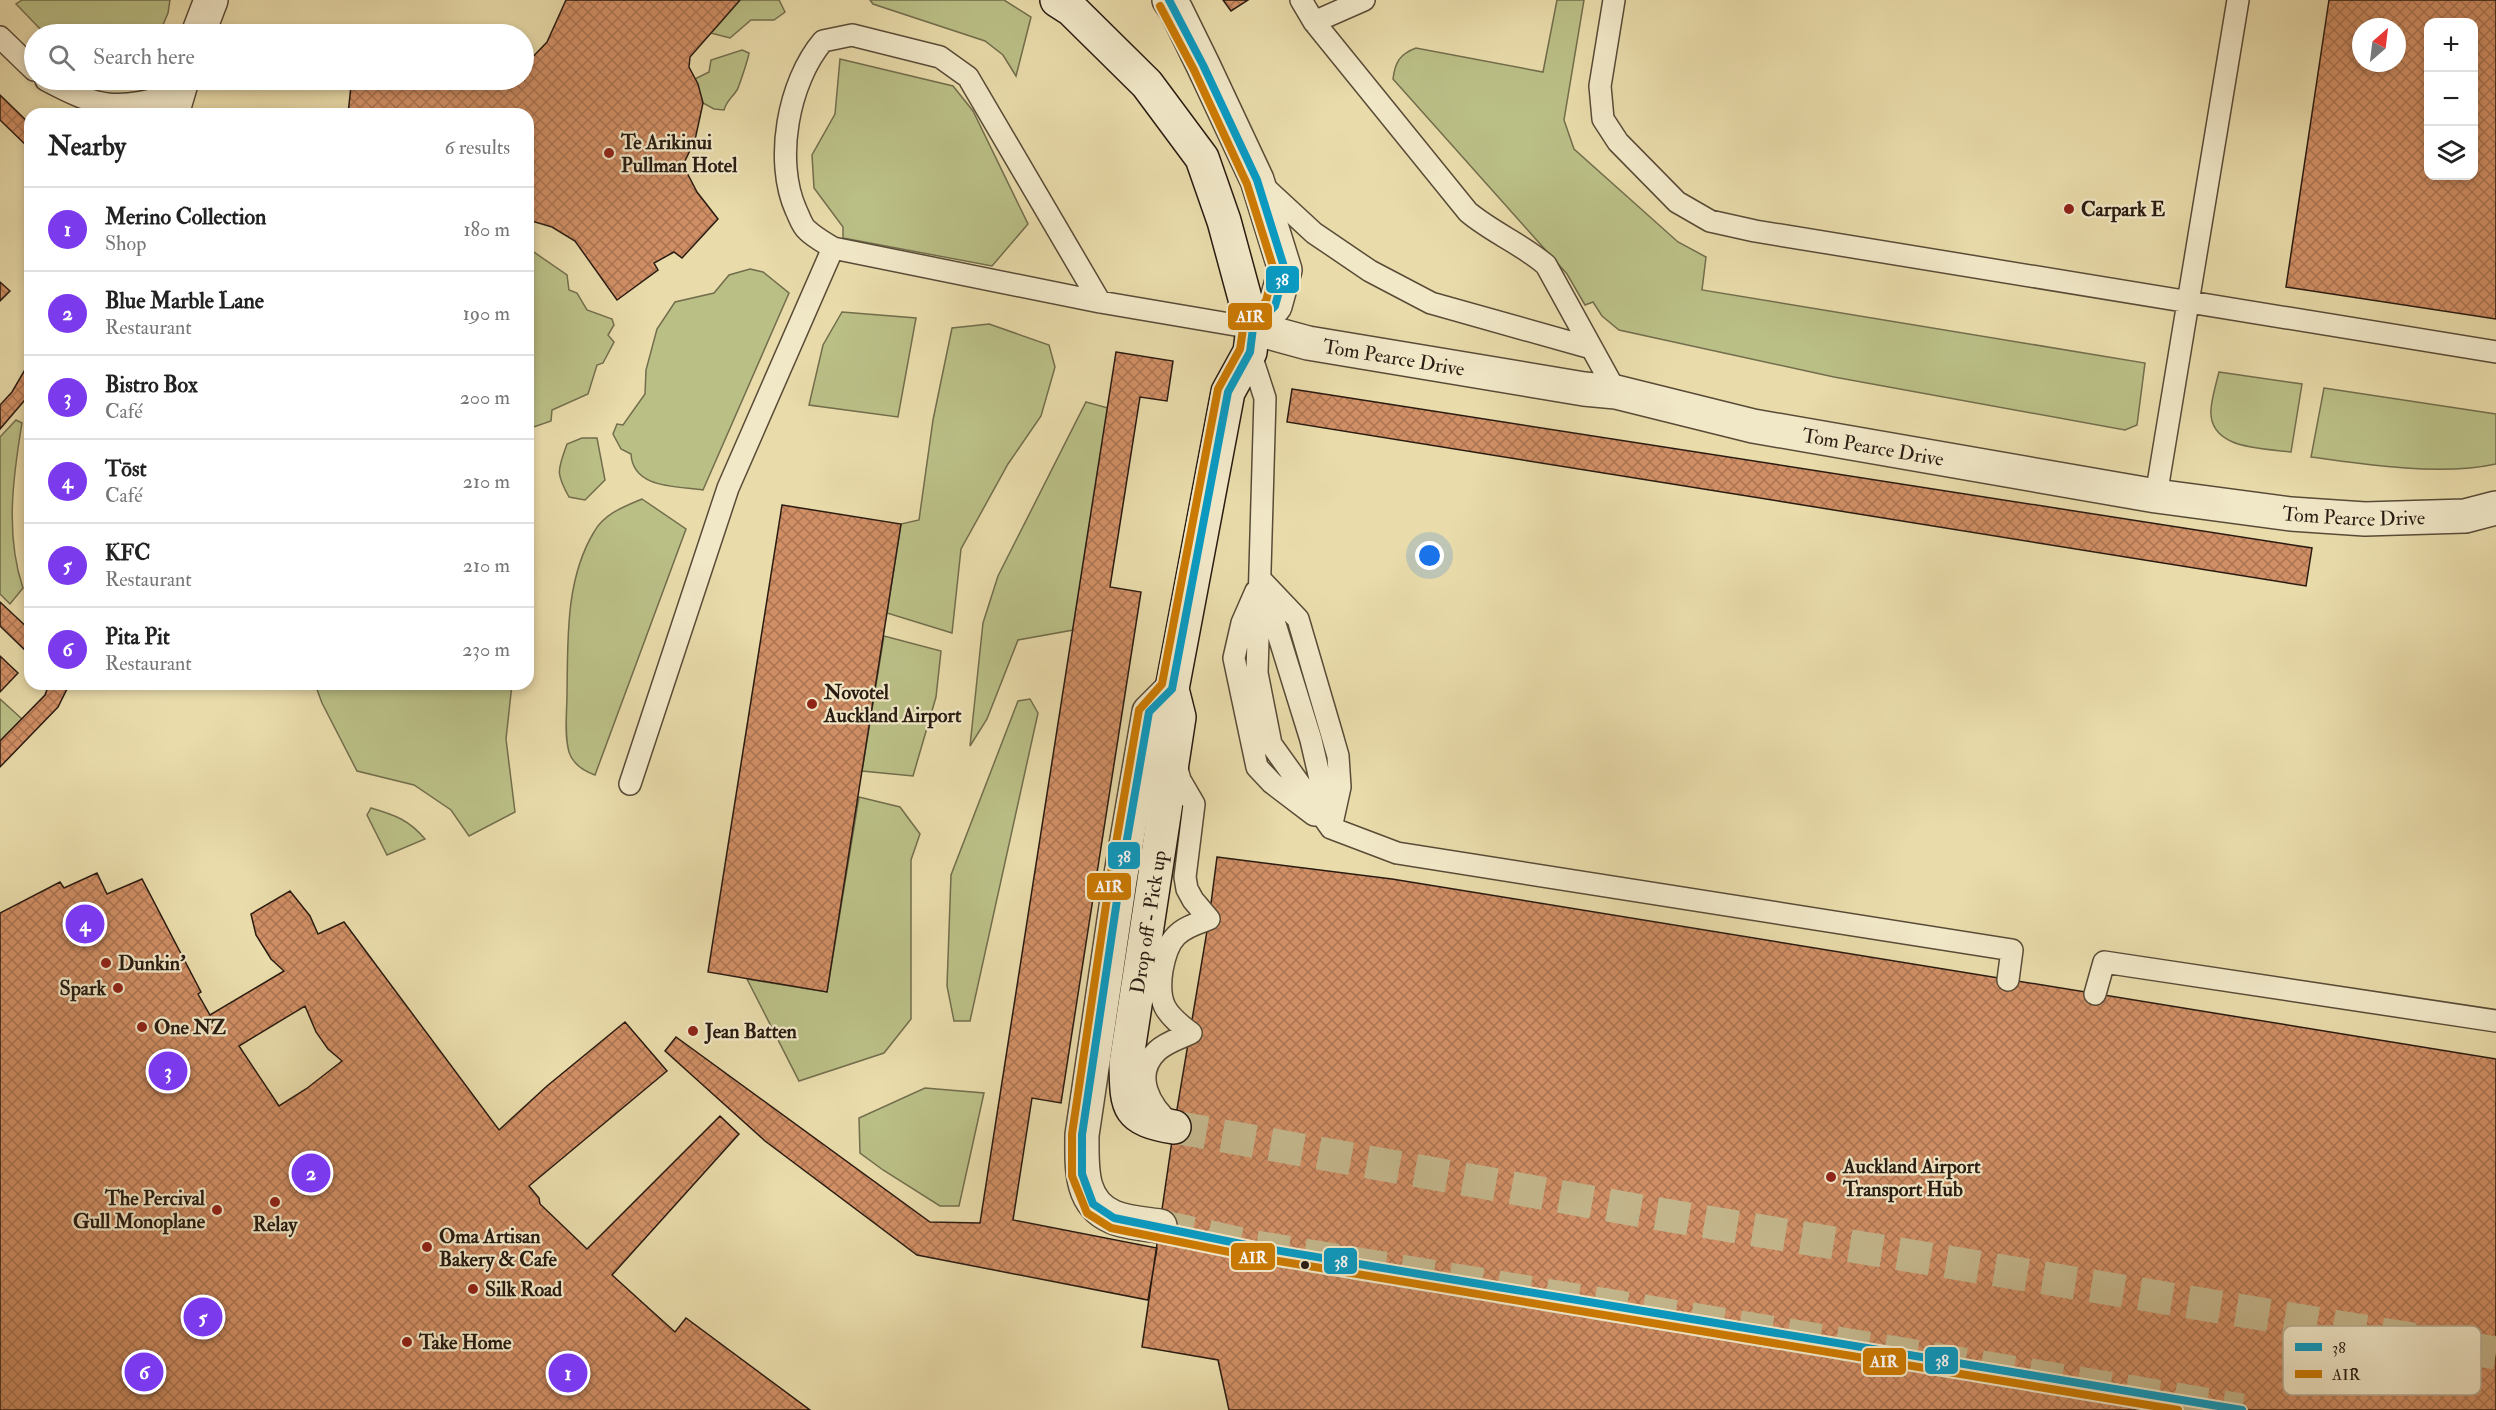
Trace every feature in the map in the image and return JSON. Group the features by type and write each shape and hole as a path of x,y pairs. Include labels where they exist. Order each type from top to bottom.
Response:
{"street":[{"path":"202,24 211,0"},
{"path":"1057,0 1071,9 1147,84 1202,158 1224,221 1252,340"},
{"path":"1160,1226 1114,1218 1092,1204 1082,1174 1082,1135 1120,880 1149,712 1172,689 1228,392 1252,340 1275,306 1285,270 1257,180 1185,28 1168,0"},
{"name":"Tom Pearce Drive","path":"1252,340 1308,343 1573,387 1616,392 1753,426 2156,496 2291,514 2365,519 2465,516 2496,508"},
{"name":"Drop off - Pick up","path":"1172,689 1179,717 1126,1064 1127,1098 1134,1114 1148,1122 1174,1127"}],"lane":[{"path":"1301,0 1314,22 1468,212 1488,229 1529,251 1546,264 1616,392"},
{"path":"1314,22 1318,0"},
{"path":"1314,22 1364,0"},
{"path":"1614,0 1600,86 1603,119 1618,142 1677,202 1710,221 1766,233 2189,300 2496,352"},
{"path":"2156,496 2238,0"},
{"path":"1100,302 968,77 940,57 852,35 823,41 804,68 791,109 785,152 789,194 805,229 833,248 1100,302 1252,340 1265,398 1257,673 1271,744 1331,828 1397,853 2012,950 2008,980"},
{"path":"0,37 24,60"},
{"path":"56,90 75,108"},
{"path":"64,90 82,99 102,104 147,102 177,96"},
{"path":"1257,180 1314,233 1370,271 1431,303 1591,348"},
{"path":"630,784 728,488 833,248"},
{"path":"1261,580 1311,740 1331,828"},
{"path":"1174,756 1180,780 1194,804 1185,877 1187,889 1209,919 1192,925 1176,936 1163,962 1159,990 1161,1001 1167,1011 1191,1033 1158,1050 1149,1061 1146,1085 1150,1103 1158,1114 1174,1127"},
{"path":"2095,994 2104,962 2496,1022"}],"green space":[{"path":"22,0 170,0 163,24 35,24 16,4"},
{"path":"740,0 779,0 785,12 774,20 751,20 730,38 711,33"},
{"path":"870,0 1004,0 1031,17 1016,76 1003,55 985,41 873,4"},
{"path":"1557,0 1584,0 1564,120 1574,149 1678,242 1706,257 1702,290 2145,363 2137,425 2125,430 1834,377 1619,330 1602,316 1593,302 1585,305 1567,274 1393,79 1399,59 1416,48 1543,72"},
{"path":"742,50 749,53 746,65 737,90 724,110 714,109 703,103 695,79 709,72 711,60"},
{"path":"840,59 953,86 973,111 1028,224 992,266 843,238 843,227 814,188 812,155 835,114"},
{"path":"534,252 567,275 569,290 577,293 587,310 612,319 614,325 608,335 614,342 603,363 597,365 588,394 552,410 551,421 534,427"},
{"path":"750,269 763,272 789,293 703,490 658,484 648,480 639,474 631,454 621,449 613,434 617,424 623,425 645,394 646,370 657,329 675,302 714,293 729,275"},
{"path":"842,312 916,318 898,417 809,405 823,345"},
{"path":"989,324 1049,345 1055,367 1041,416 1008,464 961,549 952,633 887,613 901,524 919,520 933,420 952,328"},
{"path":"2219,372 2302,384 2291,452 2239,444 2228,440 2218,432 2212,422 2211,409"},
{"path":"2324,388 2496,414 2496,464 2428,469 2380,466 2311,457"},
{"path":"1086,402 1108,408 1073,630 1018,640 987,719 970,746 983,623 998,576"},
{"path":"16,420 22,423 16,464 12,527 17,568 23,588 10,604 0,594 0,437"},
{"path":"582,438 597,438 605,480 585,500 569,497 559,471 567,444"},
{"path":"642,499 686,529 595,775 573,761 567,738 568,631 573,590 585,551 598,526 615,512"},
{"path":"884,636 941,651 936,697 913,776 862,771"},
{"path":"317,690 511,690 506,739 515,812 469,836 451,810 414,785 357,771"},
{"path":"0,699 22,719 0,741"},
{"path":"1030,699 1038,713 970,1021 954,1021 947,986 951,875 1018,701"},
{"path":"859,797 900,807 920,834 911,860 911,1019 884,1053 799,1081 747,979 827,992"},
{"path":"371,808 401,819 425,839 387,855 367,815"},
{"path":"925,1088 984,1093 959,1206 940,1206 860,1153 859,1118"}],"building":[{"name":"Te Arikinui Pullman Hotel","path":"566,0 740,0 690,57 689,67 698,84 703,103 695,140 683,165 697,192 718,219 682,258 674,252 654,263 658,270 617,300 575,241 552,227 534,222 534,108 349,108 351,90 534,90 534,56 547,42"},
{"path":"1223,0 1248,0 1231,11"},
{"path":"2329,0 2496,0 2496,319 2286,287"},
{"path":"0,95 24,118 24,143 0,120"},
{"path":"0,282 10,291 0,301"},
{"path":"1116,352 1173,361 1167,401 1140,397 1110,587 1141,592 1061,1103 1032,1098 1013,1220 1157,1248 1148,1300 917,1255 765,1141 665,1051 676,1037 930,1222 980,1223"},
{"path":"24,371 24,401 0,429 0,405 12,392"},
{"path":"1292,389 2312,548 2306,586 1287,422"},
{"name":"Novotel Auckland Airport","path":"782,505 901,524 827,992 708,972"},
{"path":"0,602 24,624 24,649 0,626"},
{"path":"0,656 18,673 0,692"},
{"path":"47,690 66,690 58,707 0,767 0,741 45,695"},
{"name":"Auckland Airport Transport Hub","path":"1217,857 1392,879 2496,1059 2496,1410 1229,1410 1218,1360 1142,1347 1174,1127 1209,919"},
{"path":"97,873 107,894 142,879 201,992 198,994 210,1015 284,971 271,959 256,935 251,914 290,891 310,916 318,934 344,922 499,1130 547,1086 625,1022 667,1071 529,1186 539,1198 540,1204 587,1249 720,1116 739,1134 612,1275 675,1332 686,1318 810,1410 0,1410 0,913 60,882 64,888","holes":["305,1006 316,1032 328,1049 342,1061 306,1089 279,1106 239,1046"]}],"tunnel":[{"path":"1174,1127 1647,1212 2333,1326"},
{"path":"1160,1226 1256,1247 2242,1410"},
{"path":"2481,1351 2496,1353"}],"transit line":[{"name":"38","path":"1169,0 1203,65 1257,180 1285,270 1275,306 1253,328 1250,352 1228,392 1172,689 1149,712 1120,880 1082,1135 1082,1174 1093,1204 1114,1218 1256,1247 2242,1410"},
{"name":"AIR","path":"1160,6 1194,70 1247,184 1274,270 1266,301 1244,323 1240,349 1218,389 1162,684 1139,710 1110,878 1072,1134 1072,1176 1087,1213 1111,1228 1254,1257 2178,1410"}],"place":[{"name":"Te Arikinui Pullman Hotel","path":"609,153"},
{"name":"Carpark E","path":"2069,209"},
{"name":"Novotel Auckland Airport","path":"812,704"},
{"name":"Tōst","path":"85,924"},
{"name":"Dunkin'","path":"106,963"},
{"name":"Spark","path":"118,988"},
{"name":"One NZ","path":"142,1027"},
{"name":"Jean Batten","path":"693,1031"},
{"name":"Bistro Box","path":"168,1071"},
{"name":"Blue Marble Lane","path":"311,1173"},
{"name":"Auckland Airport Transport Hub","path":"1831,1177"},
{"name":"Relay","path":"275,1202"},
{"name":"The Percival Gull Monoplane","path":"217,1210"},
{"name":"Oma Artisan Bakery & Cafe","path":"427,1247"},
{"name":"Silk Road","path":"473,1289"},
{"name":"KFC","path":"203,1317"},
{"name":"Take Home","path":"407,1342"},
{"name":"Pita Pit","path":"144,1372"},
{"name":"Merino Collection","path":"568,1373"}]}
